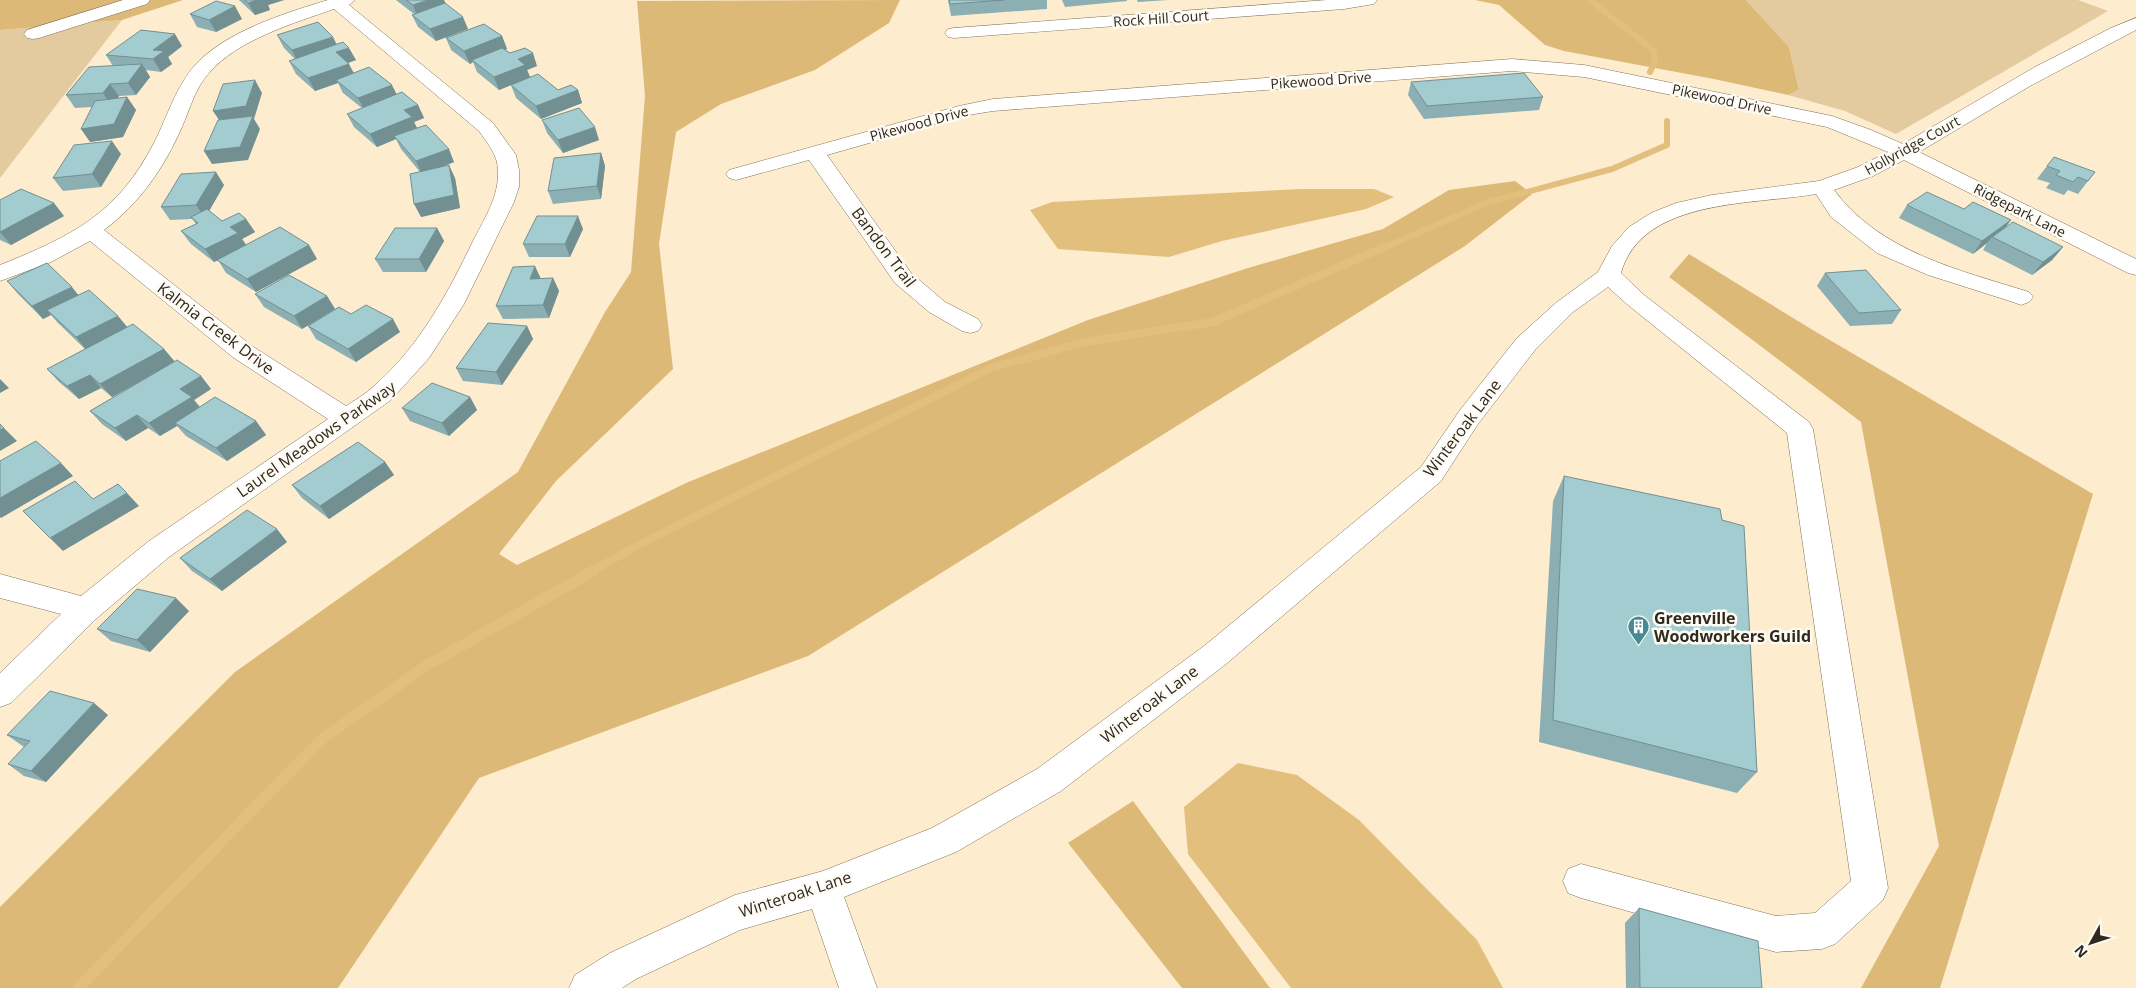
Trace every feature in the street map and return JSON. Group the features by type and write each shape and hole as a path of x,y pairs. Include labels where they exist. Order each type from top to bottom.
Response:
{"street":[{"path":"33,34 141,0"},
{"name":"Rock Hill Court","path":"954,33 1344,4 1368,0"},
{"name":"Laurel Meadows Parkway","path":"0,274 49,254 110,215 140,184 152,168 169,135 191,82 202,69 218,56 280,22 341,1 486,127 506,155 509,170 508,187 503,202 458,295 431,340 403,376 348,419 159,549 86,609 0,692"},
{"name":"Hollyridge Court","path":"1609,275 1610,267 1625,242 1641,228 1662,216 1713,201 1821,187 1871,169 1904,152 2089,45 2136,23"},
{"name":"Pikewood Drive","path":"736,174 966,110 992,105 1512,65 1584,71 1832,122 1904,152"},
{"name":"Bandon Trail","path":"814,152 903,278 937,308 970,325"},
{"name":"Ridgepark Lane","path":"1904,152 2136,268"},
{"path":"1821,187 1839,212 1885,248 1936,270 2021,297"},
{"name":"Kalmia Creek Drive","path":"89,229 243,352 348,419"},
{"path":"1581,881 1776,934 1822,931 1870,888 1800,429 1636,300 1609,275"},
{"name":"Winteroak Lane","path":"588,988 623,966 735,913 823,888 944,840 1049,780 1215,655 1430,474 1469,416 1526,344 1565,307 1609,275"},
{"path":"0,586 86,609"},
{"path":"823,888 858,988"}],"shaded area":[{"path":"0,0 183,0 122,20 0,30"},
{"path":"900,0 889,23 815,70 721,104 676,132 659,244 673,369 556,481 499,554 517,565 686,483 1088,320 1248,268 1383,229 1449,190 1515,181 1532,194 1465,246 808,656 479,778 338,988 0,988 0,907 235,672 518,472 605,312 631,272 645,96 637,1"},
{"path":"1475,0 1746,0 1789,47 1799,89 1788,95 1564,51 1545,45 1499,5"},
{"path":"1746,0 2078,0 2108,11 1896,134 1845,111 1788,95 1799,88 1789,47"},
{"path":"122,20 0,178 0,30"},
{"path":"1301,189 1374,189 1394,197 1366,209 1222,241 1169,257 1058,249 1030,210 1052,202"},
{"path":"1689,254 1816,332 2093,494 1940,988 1861,988 1939,846 1861,422 1669,277"},
{"path":"1238,763 1297,775 1359,820 1477,940 1503,988 1291,988 1188,854 1184,807"},
{"path":"1133,801 1270,988 1182,988 1068,843"}],"building":[{"path":"245,0 257,0 248,3"},
{"path":"406,0 428,0 413,5"},
{"path":"949,0 1004,0 950,4"},
{"path":"216,1 235,6 209,20 190,14"},
{"path":"445,3 463,17 430,29 412,15"},
{"path":"318,22 333,37 292,50 277,35"},
{"path":"484,24 502,36 464,51 446,38"},
{"path":"141,30 175,34 153,50 164,51 153,59 106,55"},
{"path":"343,42 349,48 336,52 349,64 308,78 289,61"},
{"path":"502,48 510,53 525,48 533,53 518,59 525,65 494,77 472,60"},
{"path":"142,64 128,83 110,84 103,93 66,95 89,67"},
{"path":"369,67 392,85 358,98 336,80"},
{"path":"1524,73 1543,97 1427,106 1411,82"},
{"path":"538,74 558,90 571,85 578,90 536,106 511,85"},
{"path":"255,80 246,106 213,111 223,84"},
{"path":"402,92 418,105 404,110 412,117 370,134 347,114"},
{"path":"127,97 114,124 81,129 95,101"},
{"path":"579,108 595,127 558,140 542,120"},
{"path":"253,116 240,147 204,151 218,120"},
{"path":"426,125 449,149 416,161 394,136"},
{"path":"112,141 92,174 53,178 74,145"},
{"path":"601,153 597,186 548,191 554,158"},
{"path":"2054,157 2095,172 2088,181 2078,177 2073,182 2056,175 2060,171 2047,166"},
{"path":"449,165 454,195 414,204 410,174"},
{"path":"216,172 196,205 161,207 181,174"},
{"path":"21,189 54,203 0,232 0,200"},
{"path":"1927,192 1964,209 1973,202 2011,220 1982,241 1907,205"},
{"path":"207,209 222,221 239,213 246,219 230,227 238,233 205,249 181,231 198,223 191,217"},
{"path":"537,216 578,216 565,244 523,244"},
{"path":"2013,222 2063,247 2043,262 1992,237"},
{"path":"280,227 309,245 247,279 217,260"},
{"path":"395,228 437,228 419,259 375,259"},
{"path":"47,263 72,287 32,306 7,281"},
{"path":"535,266 530,279 553,278 543,305 496,306 513,267"},
{"path":"1866,270 1901,310 1859,313 1825,273"},
{"path":"289,275 327,296 294,316 255,294"},
{"path":"89,290 118,316 76,337 47,310"},
{"path":"366,305 393,319 348,349 308,326 339,307 351,314"},
{"path":"488,323 527,326 496,372 456,368"},
{"path":"133,324 164,349 100,384 90,375 67,386 47,369"},
{"path":"177,360 201,376 180,389 192,397 149,423 137,415 115,428 90,411"},
{"path":"432,383 470,397 442,423 402,408"},
{"path":"215,397 256,421 216,448 175,423"},
{"path":"36,441 61,463 0,498 0,461"},
{"path":"358,442 385,462 320,506 292,485"},
{"name":"Greenville Woodworkers Guild","path":"1564,476 1720,509 1722,520 1744,526 1757,772 1553,720"},
{"path":"75,481 93,499 118,484 127,493 50,538 23,511"},
{"path":"247,510 277,529 210,579 180,558"},
{"path":"137,589 176,598 137,640 97,629"},
{"path":"50,691 94,703 31,771 8,764 30,741 7,735"},
{"path":"1639,908 1758,941 1762,988 1640,988"}],"waterway":[{"path":"1590,0 1654,51 1655,61 1650,72"},
{"path":"1379,250 1486,203 1612,169 1667,145 1667,121"},
{"path":"591,572 629,550 991,368 1084,342 1213,322 1382,248"},
{"path":"78,988 322,739 426,666 593,571"}],"place":[{"name":"Greenville Woodworkers Guild","path":"1638,646"}]}
